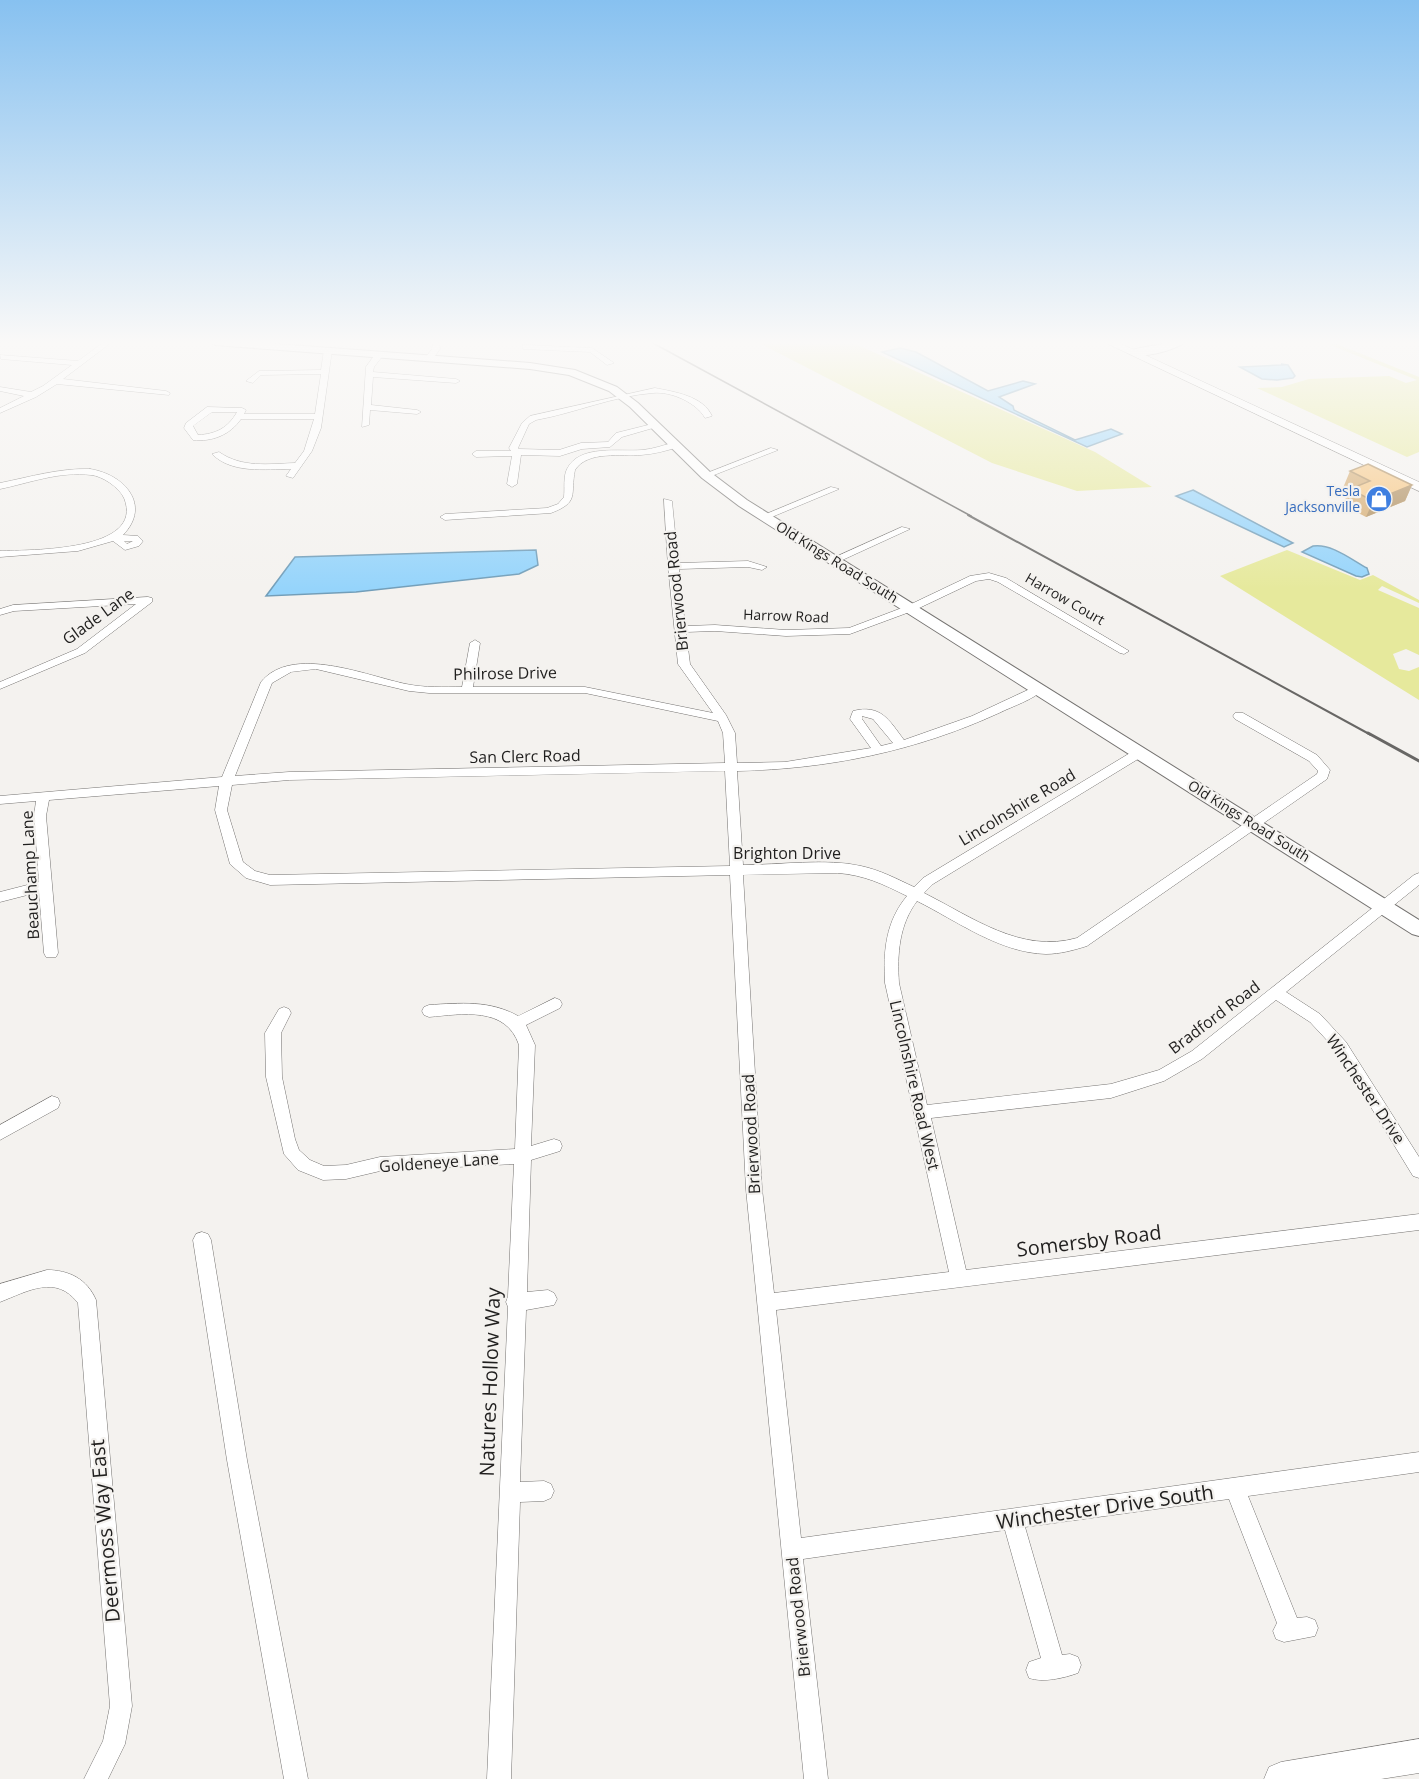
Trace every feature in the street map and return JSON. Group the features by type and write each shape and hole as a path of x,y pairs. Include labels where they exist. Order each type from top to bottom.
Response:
{"main road":[{"path":"1287,425 1419,487"},
{"path":"1311,425 1419,475"},
{"path":"1378,468 1404,468"},
{"path":"1281,1779 1419,1756"}],"street":[{"path":"189,425 188,428 196,438 223,433 232,425"},
{"path":"290,476 308,451 317,425"},
{"path":"517,452 513,448 526,425"},
{"path":"476,454 560,453 581,446 610,444 625,433 656,426"},
{"name":"Old Kings Road South","path":"656,426 706,475 764,516 1419,929"},
{"path":"445,517 548,511 561,506 569,498 570,471 573,465 582,459 596,455 649,451 675,445"},
{"path":"706,475 774,450"},
{"path":"512,484 517,452"},
{"path":"216,454 224,462 237,465 297,466"},
{"path":"0,486 75,472 103,474 124,492 130,506 130,520 116,537 80,548 0,554"},
{"path":"764,516 834,489"},
{"name":"Brierwood Road","path":"667,501 684,664 691,678 722,718 729,733 754,1189 816,1779"},
{"path":"834,560 905,530"},
{"path":"673,566 748,564 762,567"},
{"name":"Harrow Road","path":"679,629 715,628 832,634 872,625 974,578 989,576"},
{"name":"Harrow Court","path":"989,576 1002,580 1124,651"},
{"name":"Glade Lane","path":"0,686 81,651 148,600 2,611"},
{"path":"467,690 475,643"},
{"name":"Philrose Drive","path":"288,669 316,666 409,688 585,690 722,718"},
{"name":"Brighton Drive","path":"288,669 267,682 224,789 221,810 232,854 237,864 251,875 270,880 820,867 860,870 882,877 1010,943 1038,949 1069,947 1082,942 1323,776 1324,770 1313,758 1239,716"},
{"name":"San Clerc Road","path":"0,800 289,776 731,769 826,761 879,751 943,734 978,720 1038,688"},
{"path":"879,751 856,719 857,714 864,711 877,714 901,745"},
{"name":"Lincolnshire Road","path":"914,893 928,881 1140,753"},
{"name":"Beauchamp Lane","path":"43,796 40,816 51,952"},
{"name":"Bradford Road","path":"922,1112 1111,1091 1164,1075 1197,1055 1419,878"},
{"path":"0,897 46,885"},
{"name":"Lincolnshire Road West","path":"914,893 896,928 890,966 959,1279"},
{"name":"Winchester Drive","path":"1276,993 1315,1018 1341,1046 1419,1171"},
{"path":"429,1011 486,1010 502,1014 517,1023 555,1004"},
{"name":"Goldeneye Lane","path":"284,1013 273,1033 274,1077 287,1139 292,1154 304,1164 322,1173 346,1172 380,1164 522,1156 554,1146"},
{"name":"Natures Hollow Way","path":"499,1779 527,1045 517,1023"},
{"path":"0,1133 52,1103"},
{"name":"Somersby Road","path":"765,1303 1419,1222"},
{"path":"202,1240 239,1471 296,1779"},
{"name":"Deermoss Way East","path":"0,1293 49,1277 73,1282 80,1288 87,1300 121,1706 114,1744 96,1779"},
{"path":"516,1302 548,1299"},
{"name":"Winchester Drive South","path":"791,1550 1013,1521 1419,1462"},
{"path":"1234,1489 1293,1630"},
{"path":"509,1492 544,1491"},
{"path":"1013,1521 1054,1667"}],"green space":[{"path":"918,425 1035,425 1095,452 1152,487 1077,491 992,463"},
{"path":"1337,425 1419,425 1419,452 1407,457"},
{"path":"1287,550 1360,580 1373,575 1419,600 1419,603 1382,586 1378,590 1419,608 1419,655 1406,649 1393,654 1399,669 1409,671 1419,667 1419,700 1220,576"}],"water":[{"path":"1040,425 1045,425 1075,440 1111,429 1122,434 1087,447"},
{"path":"1193,490 1293,543 1284,547 1176,496"},
{"path":"1313,546 1327,547 1341,553 1367,568 1369,574 1362,577 1356,576 1302,552"},
{"path":"536,550 538,565 519,574 356,592 266,596 295,557"}],"building":[{"path":"1368,464 1412,485 1373,501 1350,489 1370,481 1350,471"}],"railway":[{"path":"804,425 971,516"},
{"path":"968,515 1371,735"},
{"path":"1368,733 1419,761"}],"place":[{"name":"Tesla Jacksonville","path":"1379,499"}]}
